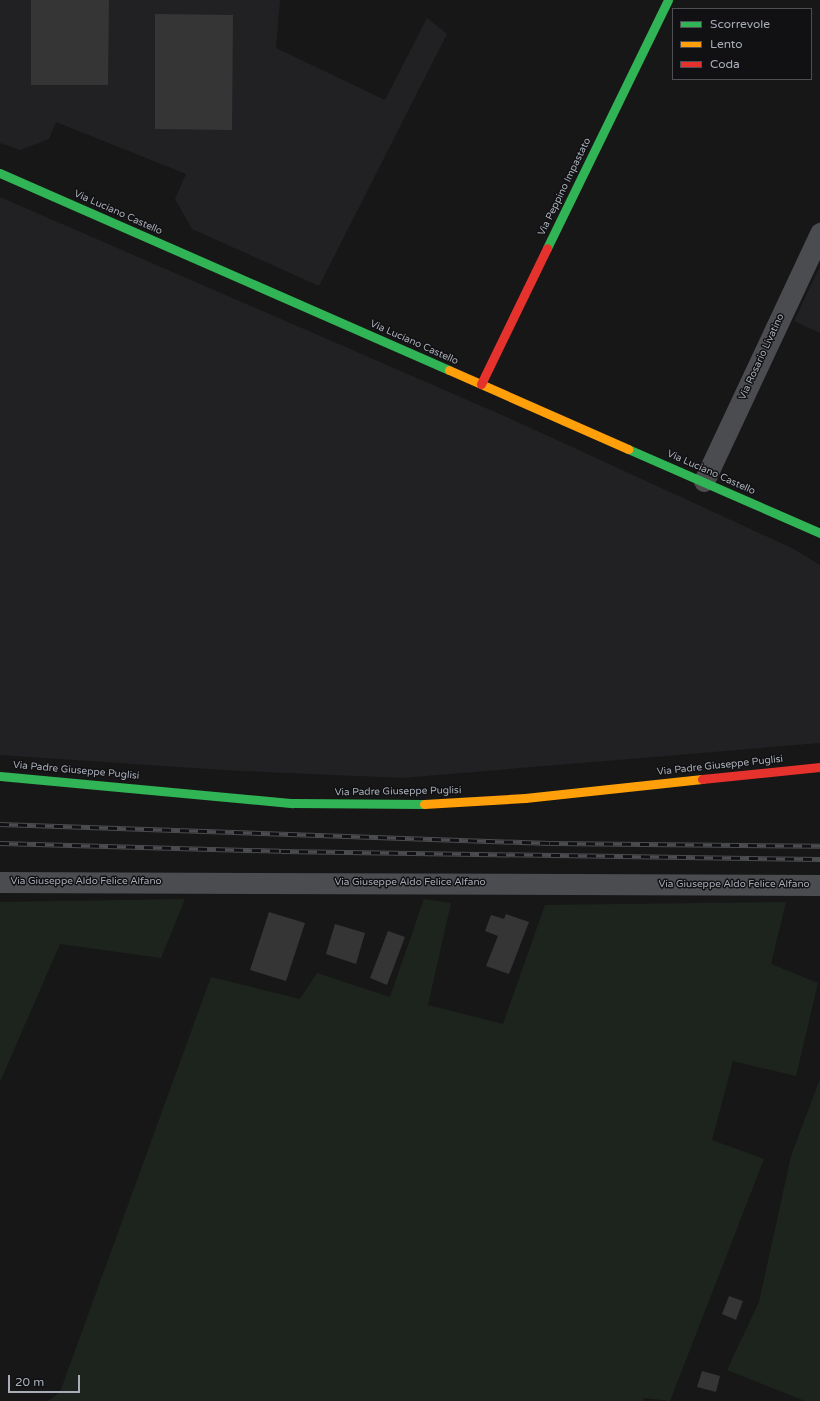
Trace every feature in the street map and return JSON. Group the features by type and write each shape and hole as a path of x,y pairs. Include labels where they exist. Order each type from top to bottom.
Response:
{"street":[{"name":"Via Peppino Impastato","path":"482,384 668,0"},
{"name":"Via Luciano Castello","path":"0,173 820,533"},
{"name":"Via Rosario Livatino","path":"704,481 820,233"},
{"name":"Via Padre Giuseppe Puglisi","path":"0,776 293,803 433,804 525,798 820,767"},
{"name":"Via Giuseppe Aldo Felice Alfano","path":"0,882 820,885"}],"shaded area":[{"path":"0,0 280,0 276,48 385,100 427,18 447,34 319,286 192,229 175,199 186,174 56,122 49,139 20,150 0,143"},
{"path":"0,197 511,419 792,548 820,565 820,743 402,778 223,770 0,755"},
{"path":"820,266 820,333 794,321"},
{"path":"185,899 161,958 60,944 0,1082 0,902"},
{"path":"424,899 451,903 428,1005 503,1024 545,905 786,902 771,964 818,983 796,1076 733,1061 712,1140 764,1159 670,1401 644,1398 643,1401 48,1401 60,1392 211,977 300,999 317,973 390,997"},
{"path":"820,1079 820,1401 805,1401 727,1370 759,1302 791,1156"}],"building":[{"path":"31,0 109,0 108,85 31,85"},
{"path":"155,14 233,15 232,130 155,129"},
{"path":"269,912 305,923 286,981 250,970"},
{"path":"506,914 529,922 509,974 486,966 498,936 485,931 491,915 504,919"},
{"path":"335,924 365,933 356,964 326,954"},
{"path":"388,931 405,937 387,985 370,978"},
{"path":"729,1296 743,1301 736,1320 722,1314"},
{"path":"702,1371 720,1376 716,1392 697,1387"}],"railway":[{"path":"0,824 550,843 820,846"},
{"path":"0,843 281,851 820,859"}],"traffic: fast":[{"path":"547,248 668,0"},
{"path":"0,173 449,370"},
{"path":"628,449 820,533"},
{"path":"0,776 293,803 424,804"}],"traffic: slow":[{"path":"449,370 628,449"},
{"path":"424,804 525,798 702,779"}],"traffic: jam":[{"path":"481,384 547,248"},
{"path":"702,779 820,767"}]}
